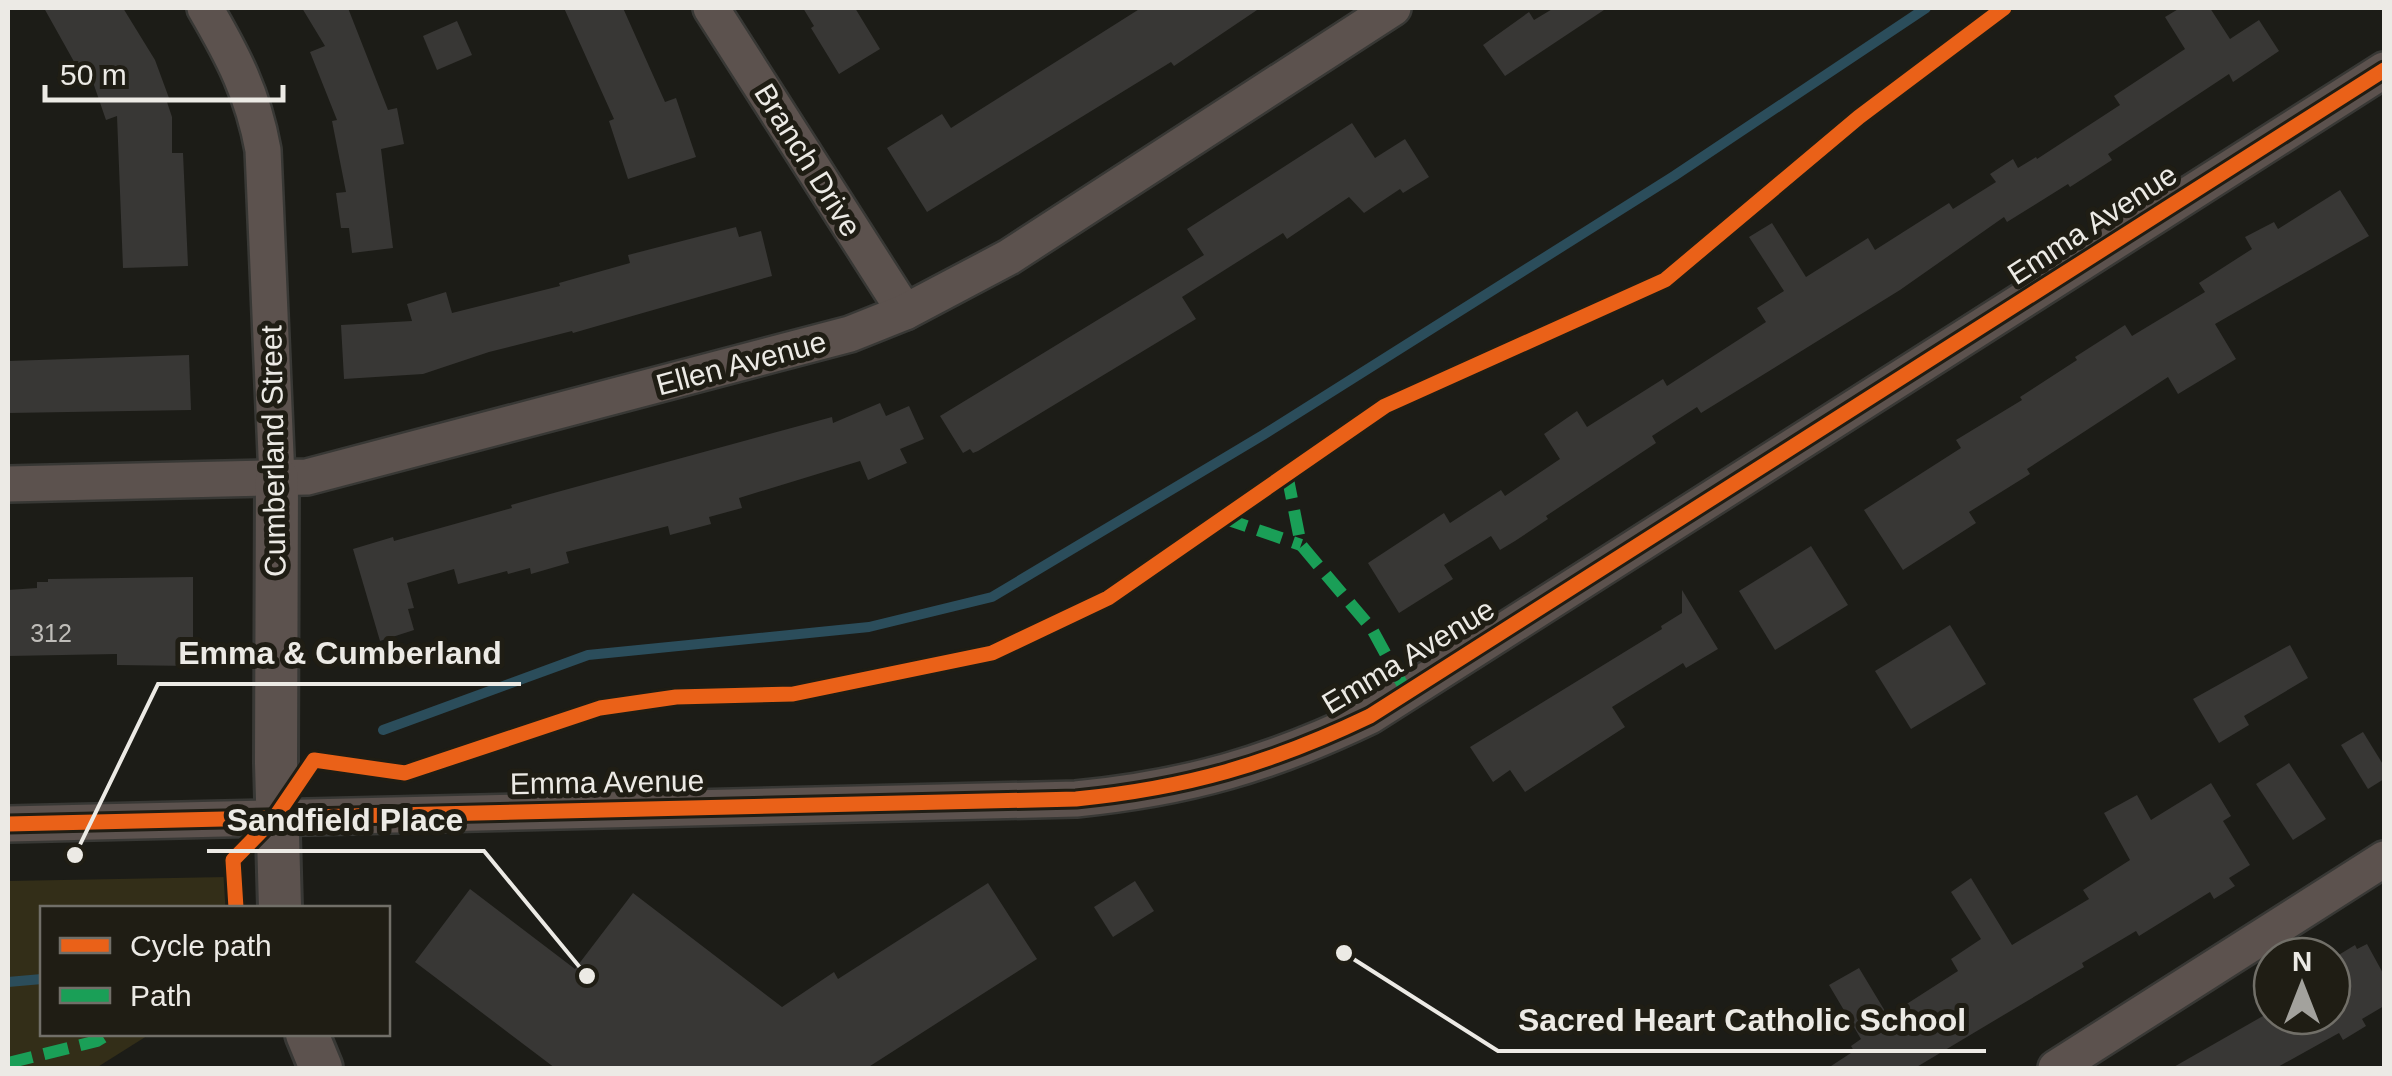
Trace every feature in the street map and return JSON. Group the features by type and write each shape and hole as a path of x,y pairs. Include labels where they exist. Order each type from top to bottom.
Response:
{"street":[{"name":"Cumberland Street","path":"204,8 240,69 256,114 262,150 277,478 276,816 280,906"},
{"name":"Branch Drive","path":"711,8 905,312"},
{"name":"Ellen Avenue","path":"8,484 307,477 850,334 905,312 1010,257 1393,8"},
{"name":"Emma Avenue","path":"8,824 1076,799 1191,783 1284,755 1370,716 2384,70"},
{"path":"2056,1068 2384,859"},
{"path":"308,1036 321,1068"}],"shaded area":[{"path":"227,877 229,906 40,906 40,1036 147,1036 96,1068 8,1068 8,881"}],"building":[{"path":"44,8 123,8 155,60 169,98 166,99 172,117 172,153 183,153 188,266 123,268 117,116 106,120 86,62 77,67"},
{"path":"302,8 348,8 388,110 397,108 404,144 381,149 393,248 352,253 349,228 341,228 336,193 346,192 332,121 337,120 310,52 325,46"},
{"path":"564,8 623,8 665,102 676,98 696,157 628,179 609,121 614,119"},
{"path":"803,8 855,8 880,49 839,74"},
{"path":"1141,8 1260,8 1174,66 1171,62 927,212 887,148 942,114 951,128"},
{"path":"1554,8 1607,8 1505,76 1483,45 1529,12 1534,20"},
{"path":"2180,8 2210,8 2230,39 2259,20 2279,51 2233,82 2229,74 2108,154 2112,160 2070,187 2068,184 2007,222 2004,217 1900,290 1701,413 1697,407 1652,436 1656,443 1515,541 1500,550 1491,536 1444,565 1453,579 1399,613 1368,563 1444,513 1450,523 1501,490 1505,496 1560,459 1544,434 1577,411 1587,427 1663,379 1667,386 1766,322 1757,308 1784,291 1749,237 1772,223 1806,277 1868,238 1875,250 1949,203 1953,209 1996,182 1990,174 2013,159 2018,168 2037,159 2120,105 2114,96 2185,49 2165,17"},
{"path":"457,21 472,55 437,70 423,36"},
{"path":"1352,123 1375,158 1405,139 1429,177 1403,193 1400,189 1364,213 1349,197 1287,239 1283,233 1182,297 1196,319 978,451 973,453 970,449 963,453 940,416 1204,255 1187,229"},
{"path":"2340,190 2369,236 2215,324 2236,359 2178,394 2168,377 2027,469 2030,474 1969,512 1976,523 1903,570 1864,510 1961,448 1956,440 2022,400 2020,397 2125,325 2132,336 2205,292 2199,283 2252,249 2245,237 2274,222 2278,229"},
{"path":"736,227 739,237 761,231 772,276 573,333 489,352 423,374 344,379 341,325 412,321 407,304 446,292 452,313 560,286 559,283 630,263 628,255"},
{"path":"189,355 191,410 8,413 8,361"},
{"path":"880,403 886,416 909,406 924,439 900,449 907,463 868,480 860,461 739,498 742,508 709,517 711,524 670,535 668,526 566,552 569,563 531,574 530,568 508,574 507,571 458,584 454,569 407,583 414,608 408,609 414,630 380,641 353,549 393,537 394,541 832,417 833,423"},
{"path":"1811,546 1848,605 1775,650 1739,591"},
{"path":"193,577 193,666 117,665 117,654 8,656 8,590 37,588 37,582 48,579"},
{"path":"1682,590 1718,649 1686,668 1683,663 1612,707 1625,727 1525,792 1510,770 1493,782 1470,747 1662,629 1682,613"},
{"path":"1950,625 1986,684 1911,729 1875,671"},
{"path":"2290,645 2308,678 2244,716 2249,725 2219,743 2193,699"},
{"path":"2363,732 2384,766 2384,779 2368,789 2341,745"},
{"path":"2289,763 2326,819 2293,840 2256,784"},
{"path":"2211,783 2231,816 2223,821 2250,865 2229,878 2235,886 2214,899 2210,892 2139,936 2136,931 2082,963 2084,967 1915,1068 1828,1068 1854,1051 1851,1046 1861,1039 1829,985 1859,968 1888,1016 1958,971 1951,959 1981,939 1951,892 1971,878 2012,945 2089,899 2083,890 2130,860 2104,813 2137,795 2151,820"},
{"path":"1135,881 1154,911 1113,937 1094,907"},
{"path":"988,883 1037,959 867,1068 555,1068 415,962 470,889 575,969 633,893 782,1007 834,972 838,979"},
{"path":"2367,944 2384,975 2384,1006 2362,1019 2366,1026 2352,1035 2352,947 2357,949"},
{"path":"2252,1022 2252,1036 2334,1036 2276,1068 2172,1068"}],"waterway":[{"path":"383,730 588,655 869,627 992,597 1263,435 1674,176 1926,8"},
{"path":"8,982 40,979"}],"marked path":[{"path":"1287,474 1301,545 1372,629 1407,693"},
{"path":"1223,518 1301,545"},
{"path":"8,1063 105,1036"}],"cycle path":[{"path":"236,906 233,860 276,816 314,760 405,773 600,708 676,697 793,694 992,653 1108,598 1385,406 1665,280 1859,117 2004,8"},
{"path":"8,824 1076,799 1191,781 1262,760 1370,716 2384,70"}],"place":[{"name":"Emma & Cumberland","path":"75,855"},
{"name":"Sacred Heart Catholic School","path":"1344,953"},
{"name":"Sandfield Place","path":"587,976"}]}
